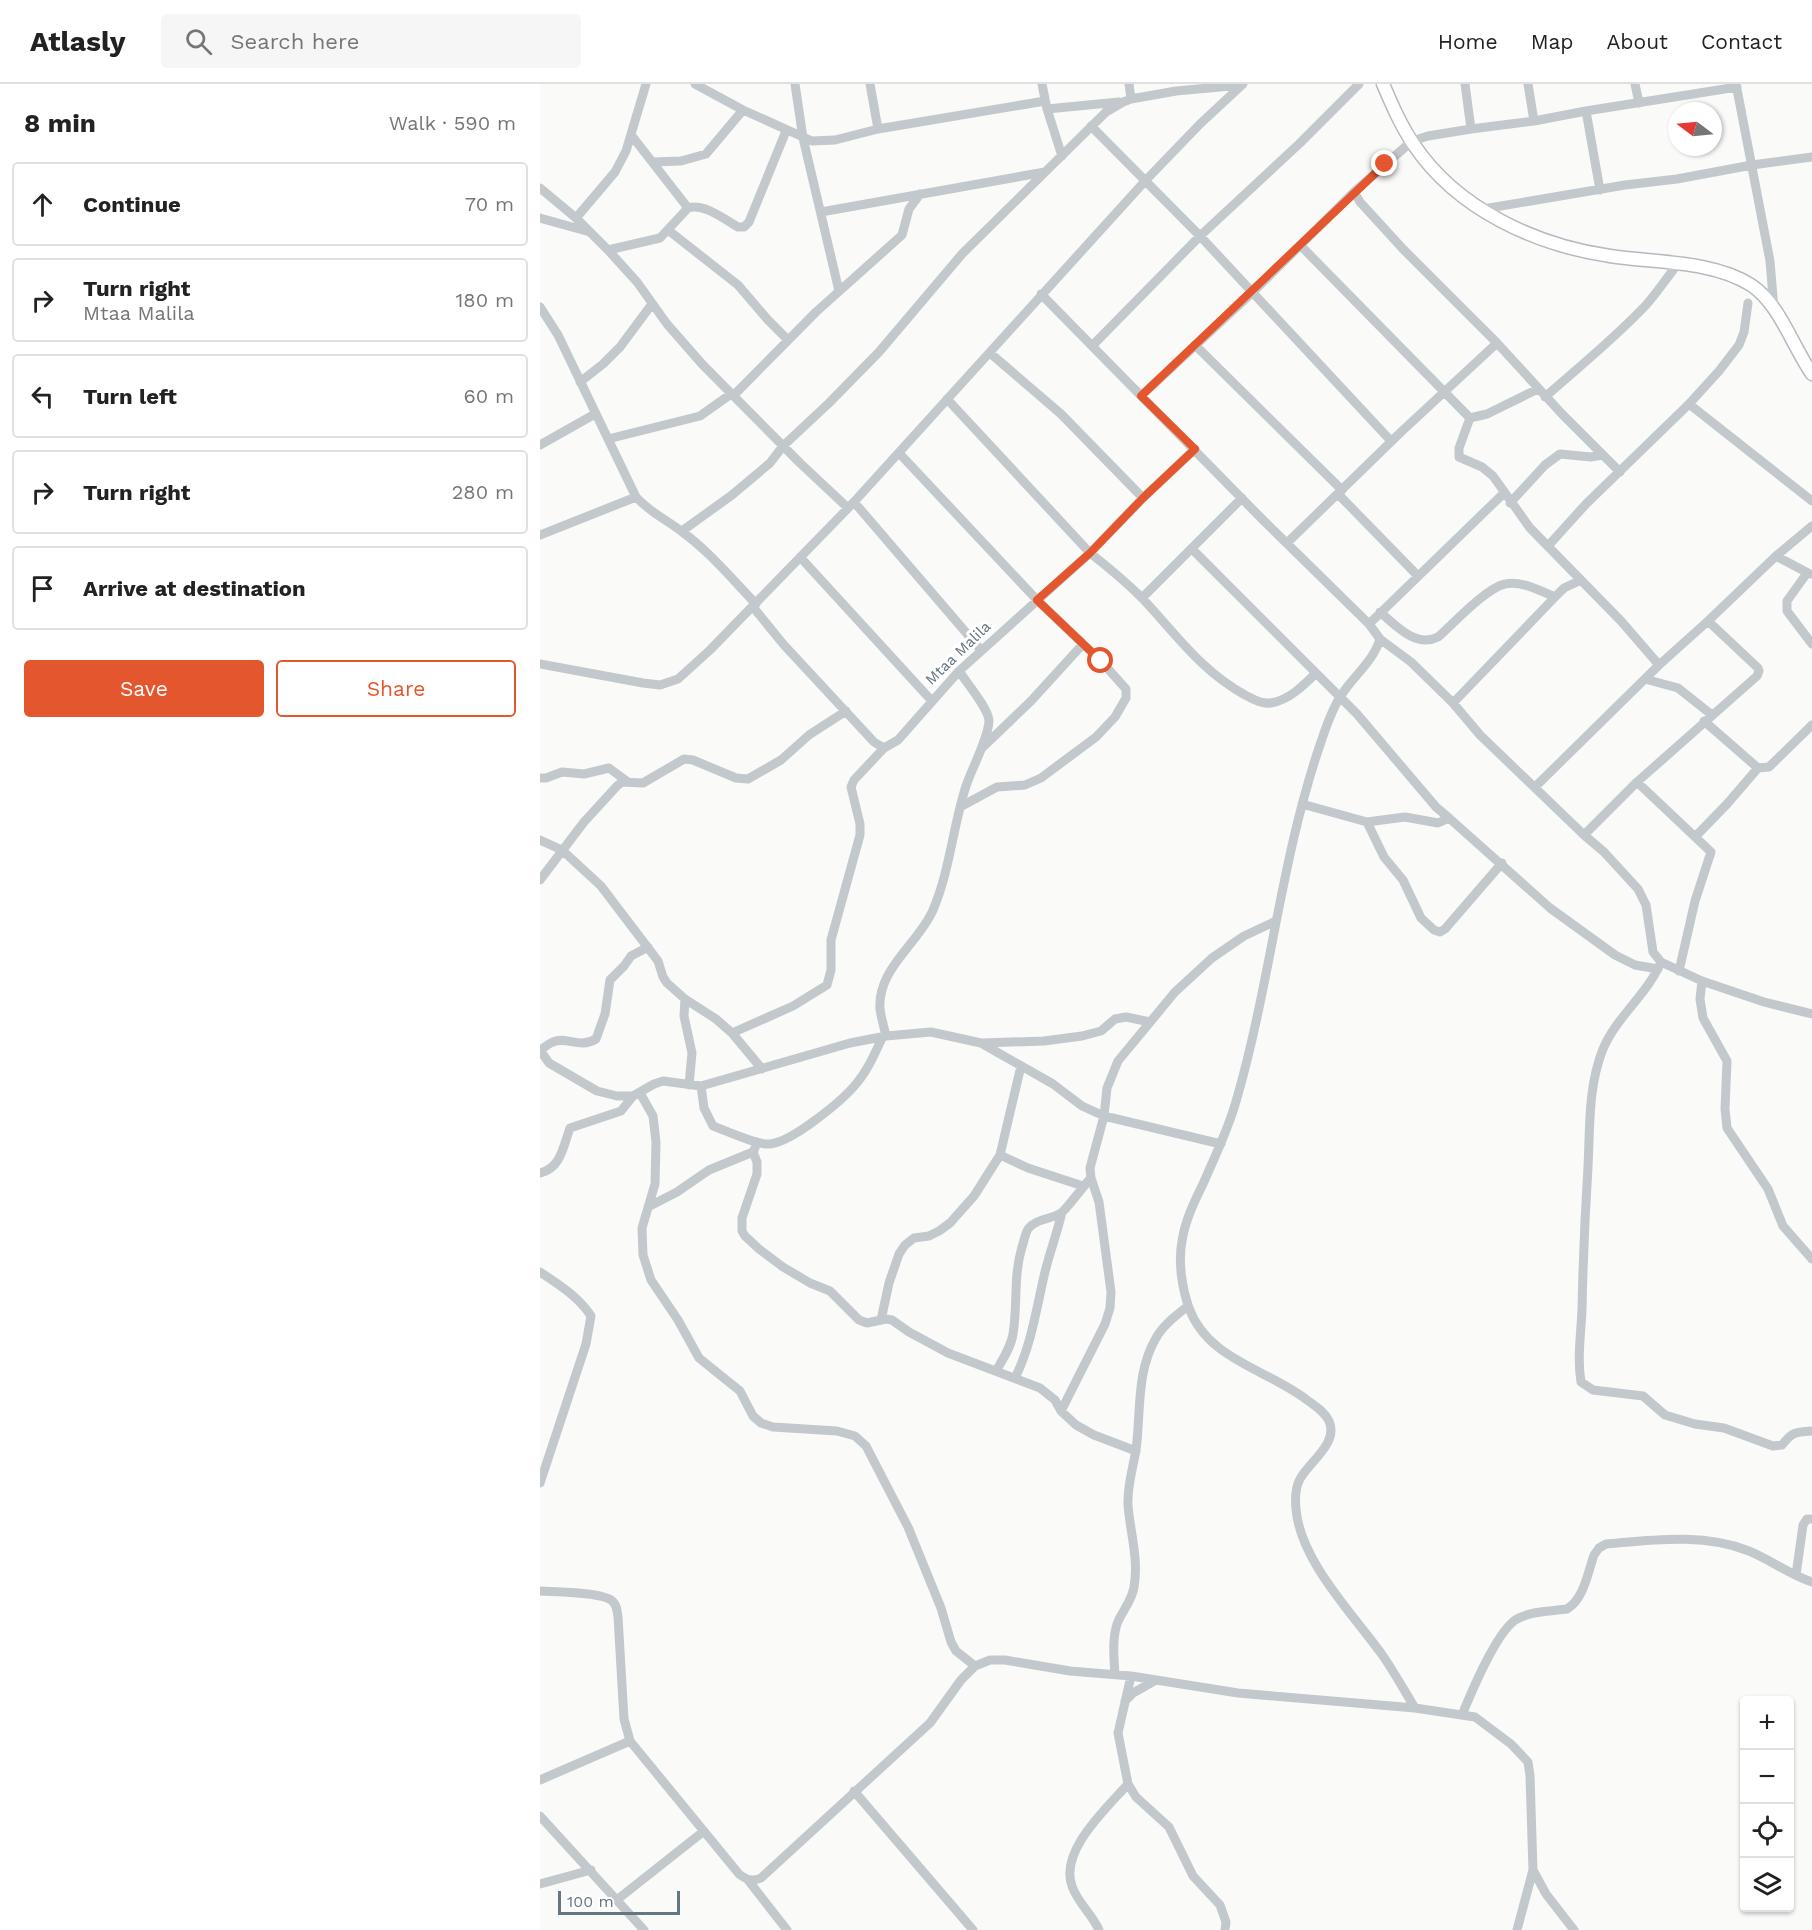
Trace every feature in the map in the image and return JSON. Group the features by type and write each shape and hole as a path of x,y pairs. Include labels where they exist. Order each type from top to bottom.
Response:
{"main road":[{"path":"1383,84 1394,110 1429,165 1453,188 1483,209 1524,233 1571,248 1609,256 1664,261 1718,271 1751,285 1774,309 1802,361 1812,374"}],"street":[{"path":"576,218 615,172 632,136 646,84"},
{"path":"695,84 786,131 812,141 835,140 878,129 1046,105 1127,101 1176,91 1243,84"},
{"path":"795,84 803,138 839,291"},
{"path":"870,84 878,129"},
{"path":"1042,84 1062,156"},
{"path":"1127,101 1129,84"},
{"path":"540,664 660,685 678,679 755,605 851,505 1146,180 1200,124 1243,84"},
{"path":"1092,346 1200,236 1299,144 1359,84"},
{"path":"1465,84 1471,129"},
{"path":"1528,84 1534,121"},
{"path":"1635,84 1638,103"},
{"path":"1141,396 1354,192 1412,141 1471,129 1534,121 1737,86 1770,261 1774,309"},
{"path":"682,531 759,474 783,446 879,352 962,254 1106,112 1127,101"},
{"path":"653,162 681,161 706,154 743,110"},
{"path":"1586,111 1600,190"},
{"path":"1091,126 1200,236 1391,441"},
{"path":"608,250 660,238 687,208 692,206 704,209 738,227 744,227 749,222 786,131"},
{"path":"632,136 687,208"},
{"path":"1483,209 1812,157"},
{"path":"821,212 1045,172"},
{"path":"540,188 591,232 637,282 686,347 783,446 851,505 981,650"},
{"path":"1354,192 1360,202 1403,249 1497,343 1545,397 1620,472"},
{"path":"608,439 700,416 732,395 839,291 902,235 909,209 920,194"},
{"path":"540,218 591,232"},
{"path":"668,230 738,285 789,340"},
{"path":"1300,244 1470,418"},
{"path":"1545,397 1624,328 1649,302 1661,283 1678,264"},
{"path":"1041,294 1369,624 1380,639 1411,662 1453,703 1480,735 1604,852 1638,890 1646,905 1653,952 1660,965"},
{"path":"1548,546 1586,504 1689,404 1739,345 1744,332 1748,303"},
{"path":"580,382 620,347 652,304"},
{"path":"540,307 558,335 636,497 649,510 682,531 720,566 755,605 784,645 874,742 884,748"},
{"path":"1287,543 1391,441 1497,343"},
{"path":"1195,345 1340,492 1418,576"},
{"path":"990,353 1061,414 1143,498"},
{"path":"1470,418 1487,414 1538,389"},
{"path":"946,399 1090,553 1142,598 1204,667 1229,686 1259,702 1270,703 1285,699 1316,673"},
{"path":"1689,404 1812,501"},
{"path":"540,446 595,414"},
{"path":"1470,418 1459,448 1459,457 1482,466 1493,476 1510,503 1530,528 1659,665"},
{"name":"Mtaa Malila","path":"732,1033 793,1006 827,986 831,970 831,940 860,836 860,824 851,787 854,780 884,748 898,740 959,671 1090,553 1195,449"},
{"path":"899,453 1037,600 1101,661 1126,689 1126,698 1114,717 1096,737 1041,778 1025,785 997,787 960,807"},
{"path":"1510,503 1545,465 1560,454 1591,457 1602,455"},
{"path":"1369,624 1504,492"},
{"path":"540,535 636,497"},
{"path":"1142,598 1242,498"},
{"path":"1535,787 1659,665 1776,555 1812,526"},
{"path":"1192,549 1357,714 1436,807 1502,863 1550,908 1615,955 1635,965 1660,965 1764,1002 1812,1014"},
{"path":"1776,555 1810,574 1787,601 1786,606 1787,611 1812,644"},
{"path":"800,557 931,700"},
{"path":"1453,703 1564,588 1581,580"},
{"path":"1380,612 1409,636 1422,642 1437,637 1484,596 1506,583 1536,589 1555,597"},
{"path":"1584,835 1637,782 1743,689 1760,671 1708,621"},
{"path":"1380,639 1373,655 1340,697 1322,737 1302,804 1260,1005 1237,1099 1221,1144 1190,1213 1182,1238 1180,1255 1183,1287 1188,1306 1198,1328 1212,1343 1229,1355 1294,1389 1321,1410 1330,1422 1331,1431 1327,1443 1300,1479 1295,1495 1296,1514 1302,1539 1347,1609 1383,1656 1415,1708"},
{"path":"980,750 1031,701 1083,644"},
{"path":"701,1086 704,1108 713,1126 770,1144 812,1123 855,1085 870,1064 884,1036 880,1008 887,975 933,911 949,860 960,807 989,718 959,671"},
{"path":"1645,679 1678,688 1758,768"},
{"path":"540,880 562,850 622,782 643,783 684,759 693,760 736,778 748,779 781,760 809,735 846,711"},
{"path":"1695,837 1758,768 1769,767 1812,725"},
{"path":"540,778 562,772 584,774 609,768 628,782"},
{"path":"1637,782 1711,852 1695,901 1679,971"},
{"path":"1302,804 1367,822 1405,817 1438,823 1449,818"},
{"path":"1367,822 1384,857 1403,880 1421,918 1434,930 1440,932 1502,863"},
{"path":"540,840 562,850 614,900 624,917 658,960 667,983 732,1033 762,1069"},
{"path":"1061,1411 1105,1324 1110,1308 1111,1292 1099,1202 1090,1168 1104,1116 1107,1088 1118,1061 1175,992 1212,958 1244,936 1276,921"},
{"path":"636,1094 617,1096 597,1091 549,1063 540,1050 552,1042 562,1040 572,1043 589,1043 596,1039 605,1014 610,980 631,956 648,946"},
{"path":"1660,965 1648,987 1625,1012 1611,1034 1603,1049 1595,1076 1582,1262 1578,1365 1581,1382 1593,1390 1643,1396 1665,1415 1695,1424 1724,1428 1773,1446 1782,1445 1790,1434 1795,1432 1812,1431"},
{"path":"1702,981 1700,999 1703,1018 1727,1061 1725,1109 1727,1128 1768,1189 1783,1226 1812,1259"},
{"path":"685,999 684,1016 692,1053 689,1085"},
{"path":"540,1173 549,1171 557,1164 570,1128 621,1111 636,1094 663,1081 701,1086 850,1043 884,1036 931,1032 981,1043 1044,1041 1101,1031 1115,1019 1126,1017 1150,1022"},
{"path":"981,1043 1053,1084 1082,1106 1104,1116 1129,1124 1221,1144"},
{"path":"881,1320 889,1283 899,1254 905,1245 914,1238 929,1236 950,1223 974,1196 999,1155 1021,1066"},
{"path":"636,1094 653,1116 656,1142 655,1184 642,1228 643,1255 651,1280 678,1320 699,1358 740,1391 753,1416 761,1423 773,1427 837,1431 855,1437 866,1446 908,1527 941,1608 951,1642 956,1651 975,1666"},
{"path":"648,1207 677,1192 709,1170 753,1152 759,1142"},
{"path":"753,1152 757,1162 757,1174 742,1218 742,1231 783,1267 830,1292 846,1310 859,1320 867,1323 892,1320 948,1353 1040,1388 1076,1425 1094,1435 1136,1450"},
{"path":"999,1155 1028,1168 1083,1186"},
{"path":"1015,1378 1034,1326 1062,1212 1091,1178"},
{"path":"996,1371 1013,1336 1016,1303 1014,1281 1025,1237 1038,1220 1062,1212"},
{"path":"540,1272 564,1288 587,1309 591,1316 586,1344 540,1483"},
{"path":"1115,1675 1115,1638 1118,1624 1131,1598 1134,1586 1135,1549 1128,1490 1136,1450 1144,1364 1156,1337 1166,1324 1188,1306"},
{"path":"1796,1575 1803,1525 1807,1519 1812,1518"},
{"path":"1462,1715 1472,1689 1506,1628 1516,1619 1526,1615 1567,1609 1572,1606 1578,1599 1594,1555 1606,1544 1674,1538 1729,1545 1749,1551 1812,1582"},
{"path":"540,1591 602,1596 612,1600 618,1617 624,1719 630,1741 739,1874 748,1880 787,1930"},
{"path":"748,1880 761,1878 930,1723 961,1680 975,1666 990,1660 1005,1660 1070,1671 1131,1676 1238,1693 1415,1708 1475,1717 1511,1744 1528,1762 1533,1870 1517,1930"},
{"path":"1131,1676 1118,1734 1128,1784 1136,1797 1169,1827 1193,1876 1220,1905 1226,1922 1225,1930"},
{"path":"1125,1701 1133,1693 1156,1680"},
{"path":"540,1780 630,1741"},
{"path":"1099,1930 1072,1887 1070,1876 1073,1857 1084,1835 1128,1784"},
{"path":"854,1791 973,1930"},
{"path":"540,1816 644,1930"},
{"path":"618,1899 704,1831"},
{"path":"540,1884 591,1870"},
{"path":"1533,1870 1546,1894 1574,1930"}],"route":[{"path":"1101,661 1037,600 1090,553 1195,449 1141,396 1385,164"}]}
